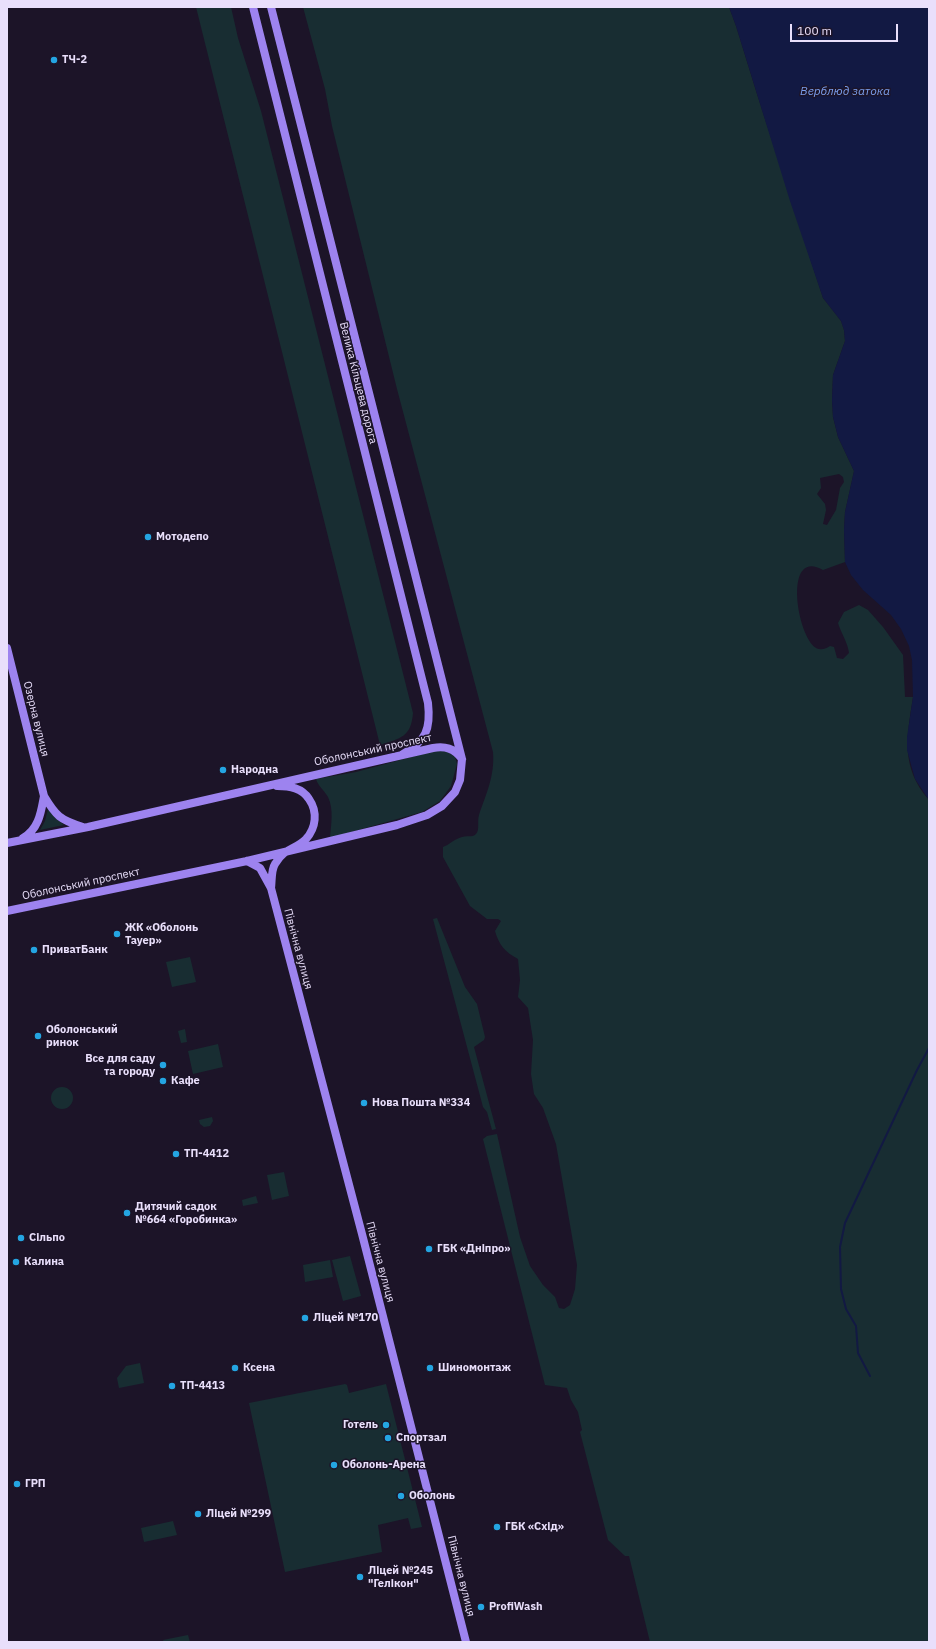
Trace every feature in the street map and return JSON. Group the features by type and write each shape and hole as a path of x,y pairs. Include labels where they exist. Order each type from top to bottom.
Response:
{"main road":[{"name":"Велика Кільцева дорога","path":"253,7 428,703 429,718 427,730 422,740 414,748 403,754"},
{"name":"Велика Кільцева дорога","path":"271,7 462,759"},
{"name":"Озерна вулиця","path":"7,648 44,796"},
{"name":"Оболонський проспект","path":"7,843 84,828 442,746 454,751 462,759 460,780 455,792 436,811 427,815 397,825 247,861 7,911"},
{"path":"268,786 285,786 296,788 307,796 312,803 315,812 315,823 306,839 284,852"},
{"path":"44,796 54,813 62,819 84,828"},
{"path":"18,841 28,835 35,827 40,817 44,796"},
{"name":"Північна вулиця","path":"271,888 274,865 284,852"},
{"name":"Північна вулиця","path":"247,861 260,868 271,888 364,1241 466,1642"}],"green space":[{"path":"196,7 231,7 238,38 261,111 413,713 410,727 404,735 380,745"},
{"path":"303,7 729,7 823,298 841,321 844,330 845,341 833,375 832,400 833,417 838,437 854,471 845,512 845,562 823,570 810,566 802,572 798,583 797,599 800,616 805,632 811,643 819,649 825,649 830,646 834,647 837,658 843,659 849,653 838,623 844,612 859,605 868,610 883,627 903,655 905,697 913,697 908,738 910,763 913,775 929,800 929,1642 650,1642 629,1556 625,1556 608,1540 580,1432 582,1430 578,1412 571,1400 567,1388 545,1385 483,1139 487,1136 497,1134 520,1237 530,1266 543,1285 555,1297 559,1308 564,1309 570,1305 575,1289 577,1265 556,1144 543,1108 534,1094 531,1074 533,1040 528,1008 518,997 520,980 518,959 509,954 498,940 495,931 501,921 498,919 487,919 470,906 443,857 443,847 464,836 473,836 477,832 479,815 493,769 493,752 397,389 332,126 325,89","holes":["839,474 843,477 844,482 840,488 836,510 827,525 823,524 826,510 825,504 817,494 821,488 820,478"]},
{"path":"437,750 448,752 455,757 457,764 451,786 440,801 422,812 330,838 332,817 330,802 316,779 356,772"},
{"path":"48,809 54,817 64,825 40,830 45,821"},
{"path":"437,918 465,987 477,1004 485,1037 484,1040 474,1047 496,1129 492,1130 487,1112 483,1107 433,919"},
{"path":"190,957 196,982 172,987 166,962"},
{"path":"185,1029 187,1042 181,1043 178,1031"},
{"path":"218,1044 223,1067 193,1074 188,1051"},
{"path":"62,1087 70,1090 73,1098 70,1106 62,1109 54,1106 51,1098 54,1090"},
{"path":"212,1117 213,1121 210,1126 204,1127 200,1124 199,1120"},
{"path":"284,1172 289,1196 272,1200 267,1175"},
{"path":"256,1196 258,1203 243,1206 242,1200"},
{"path":"350,1256 361,1296 343,1301 332,1260"},
{"path":"330,1260 333,1277 305,1282 303,1265"},
{"path":"140,1363 144,1383 119,1388 117,1378 126,1366"},
{"name":"Оболонь-Арена","path":"345,1384 347,1385 349,1393 386,1384 422,1527 411,1529 408,1518 378,1525 382,1552 285,1572 249,1403"},
{"path":"173,1521 177,1535 144,1542 141,1528"},
{"path":"188,1635 190,1642 164,1642 163,1640"}],"water":[{"name":"Верблюд затока","path":"729,7 929,7 929,800 915,779 907,750 907,737 913,697 912,660 909,646 901,629 891,615 863,590 851,575 845,562 845,512 854,471 838,437 833,417 832,400 833,375 845,341 844,330 841,321 823,298 790,201"}],"waterway":[{"path":"870,1376 858,1353 856,1326 846,1309 841,1289 840,1247 845,1223 917,1070 929,1048"}],"place":[{"name":"ТЧ-2","path":"54,60"},
{"name":"Мотодепо","path":"148,537"},
{"name":"Народна","path":"223,770"},
{"name":"ЖК «Оболонь Тауер»","path":"117,934"},
{"name":"ПриватБанк","path":"34,950"},
{"name":"Оболонський ринок","path":"38,1036"},
{"name":"Все для саду та городу","path":"163,1065"},
{"name":"Кафе","path":"163,1081"},
{"name":"Нова Пошта №334","path":"364,1103"},
{"name":"ТП-4412","path":"176,1154"},
{"name":"Дитячий садок №664 «Горобинка»","path":"127,1213"},
{"name":"Сільпо","path":"21,1238"},
{"name":"ГБК «Дніпро»","path":"429,1249"},
{"name":"Калина","path":"16,1262"},
{"name":"Ліцей №170","path":"305,1318"},
{"name":"Ксена","path":"235,1368"},
{"name":"Шиномонтаж","path":"430,1368"},
{"name":"ТП-4413","path":"172,1386"},
{"name":"Готель","path":"386,1425"},
{"name":"Спортзал","path":"388,1438"},
{"name":"Оболонь-Арена","path":"334,1465"},
{"name":"ГРП","path":"17,1484"},
{"name":"Оболонь","path":"401,1496"},
{"name":"Ліцей №299","path":"198,1514"},
{"name":"ГБК «Схід»","path":"497,1527"},
{"name":"Ліцей №245 \"Гелікон\"","path":"360,1577"},
{"name":"ProfiWash","path":"481,1607"}]}
